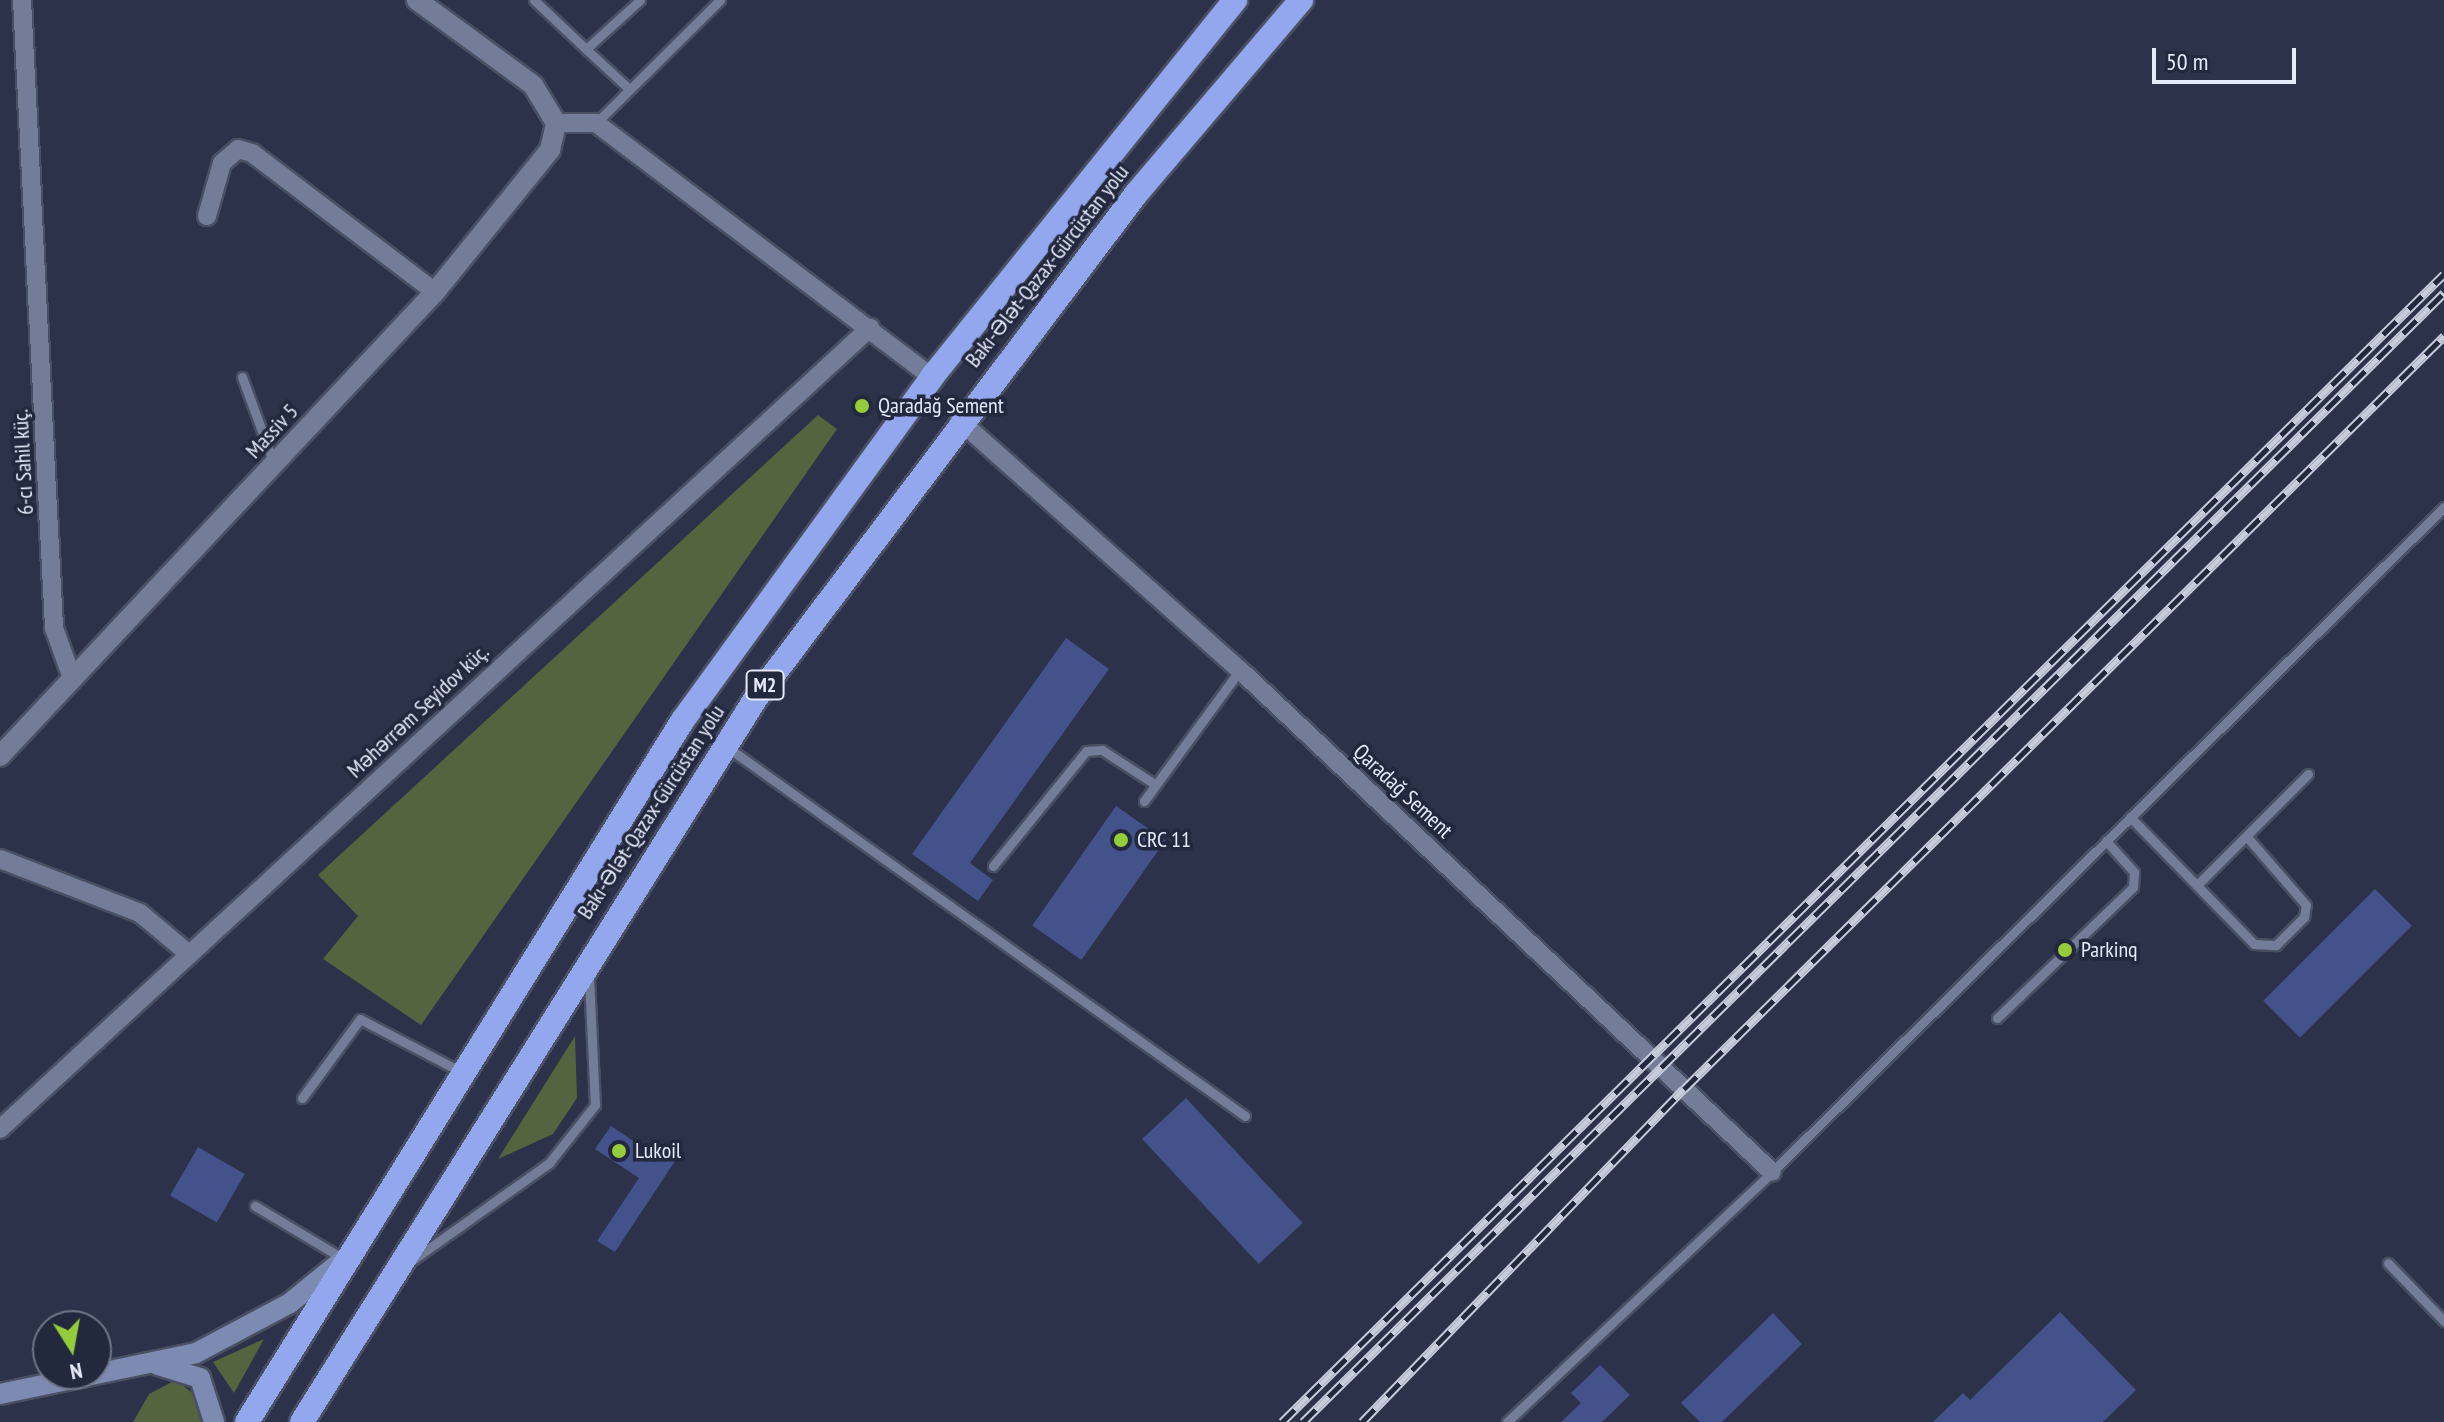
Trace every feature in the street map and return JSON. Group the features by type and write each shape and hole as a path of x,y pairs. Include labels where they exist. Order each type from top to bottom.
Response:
{"highway":[{"name":"Bakı-Ələt-Qazax-Gürcüstan yolu","path":"247,1422 460,1071 683,720 932,377 1235,0"},
{"name":"Bakı-Ələt-Qazax-Gürcüstan yolu","path":"302,1422 587,959 724,746 959,420 1136,194 1301,0"}],"main road":[{"path":"0,1394 158,1365 253,1326 344,1259"},
{"path":"158,1365 200,1378 214,1422"}],"street":[{"name":"6-cı Sahil küç.","path":"22,0 54,628 72,678"},
{"path":"417,0 533,85 556,123 596,123 932,377"},
{"name":"Massiv 5","path":"0,756 435,292 540,167 556,123"},
{"path":"207,216 222,163 238,149 252,153 435,292"},
{"name":"Məhərrəm Seyidov küç.","path":"0,1129 870,328"},
{"name":"Qaradağ Sement","path":"959,420 1240,670 1772,1172"},
{"path":"0,859 140,913 189,954"}],"lane":[{"path":"534,0 627,87"},
{"path":"586,49 640,0"},
{"path":"596,123 627,87 720,0"},
{"path":"242,377 274,464"},
{"path":"1507,1422 1772,1172 2444,507"},
{"path":"1144,801 1240,670"},
{"path":"724,746 1245,1116"},
{"path":"993,866 1086,751 1102,750 1156,785"},
{"path":"2197,885 2308,774"},
{"path":"2130,817 2254,944 2276,945 2304,917 2306,905 2247,837"},
{"path":"1997,1018 2133,887 2134,872 2106,841"},
{"path":"395,1272 549,1163 595,1105 587,959"},
{"path":"302,1098 360,1019 460,1071"},
{"path":"255,1206 344,1259"},
{"path":"2388,1263 2444,1321"}],"green space":[{"path":"818,415 837,429 421,1025 323,959 358,916 318,875"},
{"path":"575,1036 577,1098 553,1134 498,1159"},
{"path":"264,1339 234,1393 213,1362"},
{"path":"176,1380 200,1399 202,1422 133,1422 149,1394"}],"building":[{"path":"1066,638 1109,669 970,863 993,880 978,901 912,854"},
{"path":"1116,806 1165,840 1081,960 1032,926"},
{"path":"2375,889 2412,926 2300,1037 2263,1001"},
{"path":"1186,1098 1303,1223 1259,1264 1142,1139"},
{"path":"611,1126 656,1156 663,1144 679,1155 615,1252 597,1241 639,1178 595,1149"},
{"path":"198,1147 245,1174 217,1222 170,1195"},
{"path":"2060,1312 2136,1390 2103,1422 1933,1422 1963,1393 1970,1400"},
{"path":"1773,1313 1802,1344 1722,1422 1700,1422 1681,1403"},
{"path":"1600,1365 1630,1395 1602,1422 1561,1422 1581,1403 1571,1393"}],"railway":[{"path":"1282,1422 2444,274"},
{"path":"1303,1422 2444,293"},
{"path":"1362,1422 1684,1089 2444,336"}],"place":[{"name":"Qaradağ Sement","path":"862,406"},
{"name":"CRC 11","path":"1121,840"},
{"name":"Parkinq","path":"2065,950"},
{"name":"Lukoil","path":"619,1151"}]}
